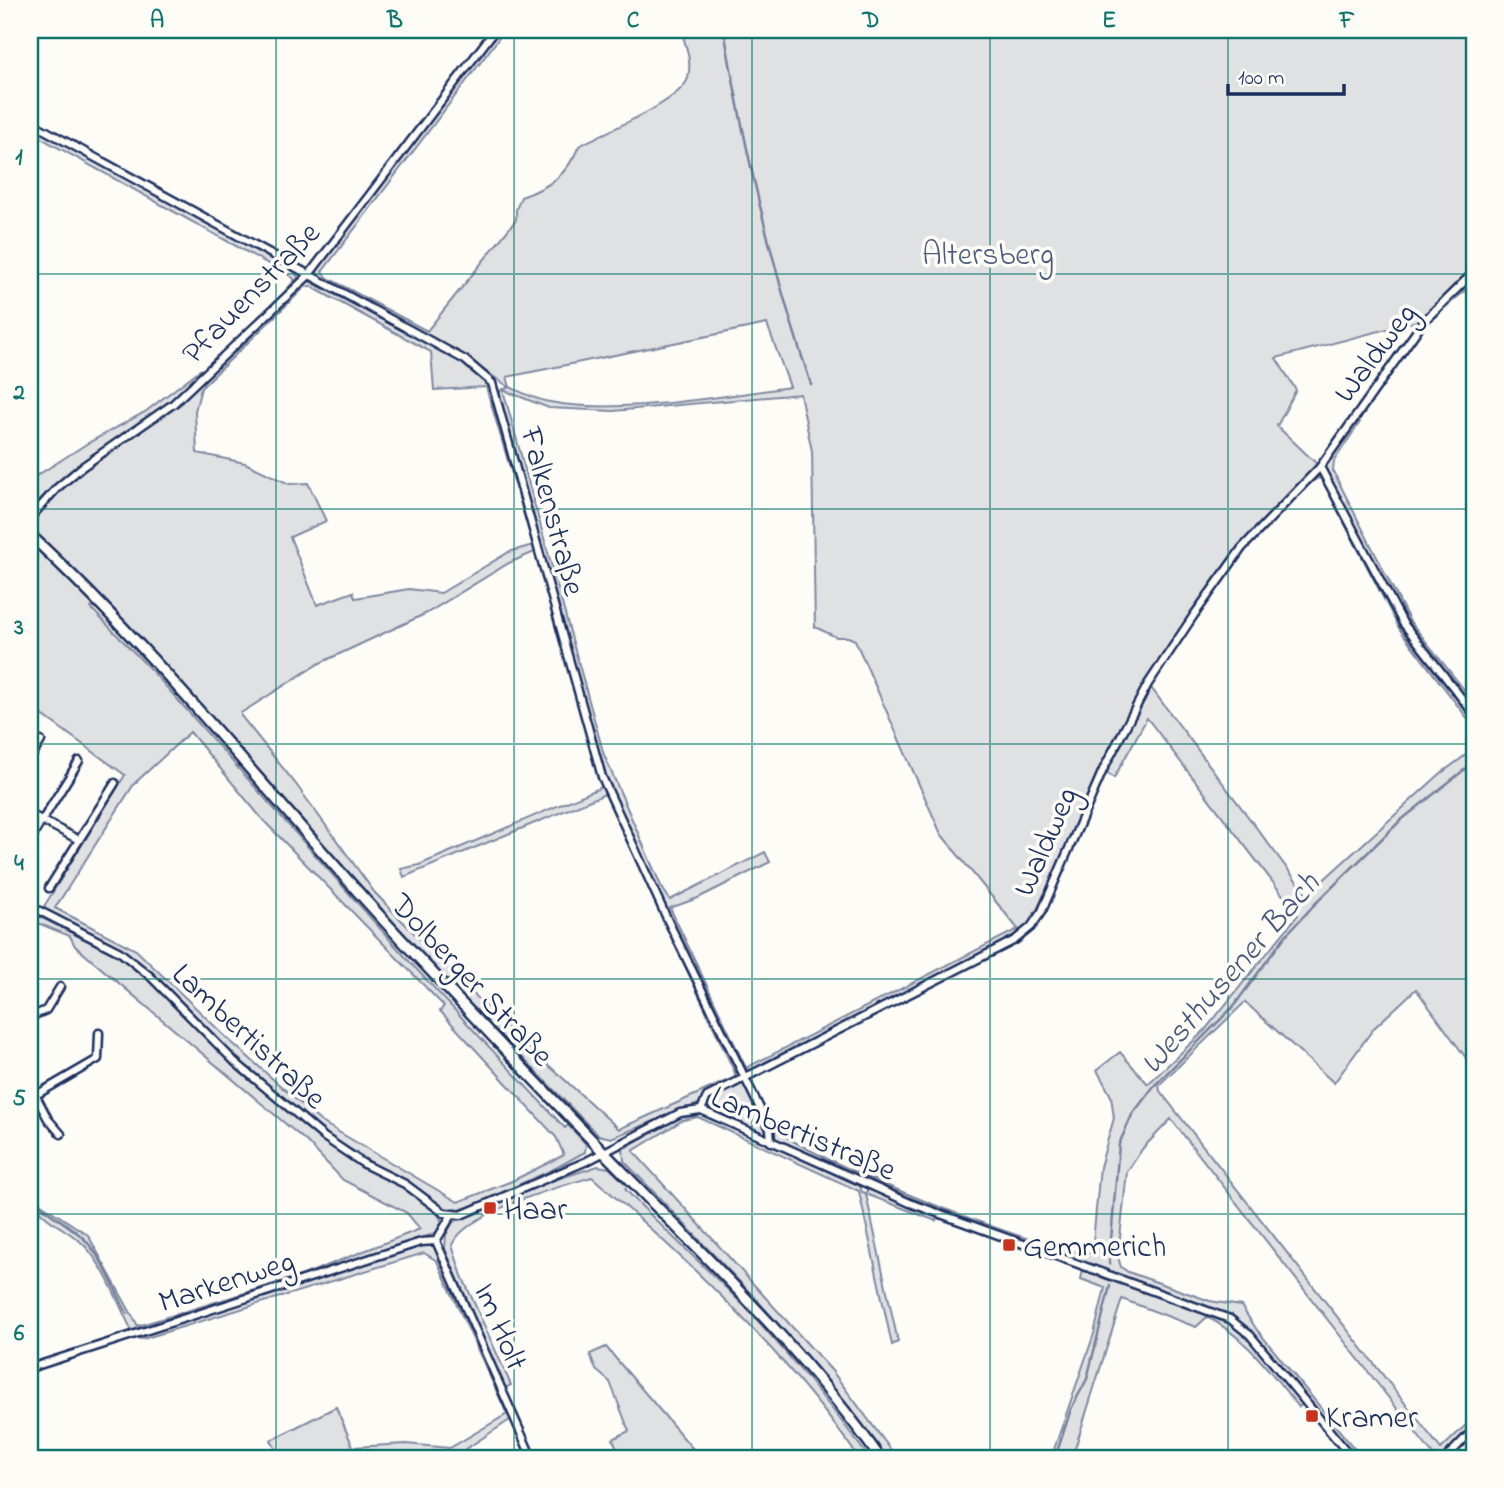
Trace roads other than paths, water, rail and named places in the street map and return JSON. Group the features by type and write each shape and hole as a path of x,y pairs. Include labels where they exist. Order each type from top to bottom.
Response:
{"main road":[{"name":"Dolberger Straße","path":"30,535 160,667 385,923 754,1304 821,1381 880,1458"}],"street":[{"name":"Pfauenstraße","path":"30,518 42,503 82,467 173,404 308,276 495,30"},
{"name":"Falkenstraße","path":"30,122 465,360 486,376 495,388 602,777 770,1129 771,1142"},
{"name":"Waldweg","path":"701,1110 707,1097 1015,940 1031,927 1042,911 1103,770 1147,684 1242,548 1320,467 1423,322 1474,272"},
{"path":"1320,467 1403,624 1474,714"},
{"path":"30,759 41,741"},
{"path":"30,839 79,761"},
{"path":"50,888 115,783"},
{"path":"30,814 79,840"},
{"name":"Lambertistraße","path":"30,906 120,952 150,976 235,1062 324,1138 364,1164 405,1184 451,1216 461,1215 604,1152 680,1113 701,1110 910,1203 1230,1319 1250,1335 1352,1458"},
{"path":"30,1017 46,1010 60,987"},
{"path":"36,1095 98,1059 99,1033"},
{"path":"30,1085 61,1134"},
{"path":"436,1241 451,1216"},
{"name":"Markenweg","path":"30,1368 421,1242 436,1241"},
{"name":"Im Holt","path":"436,1241 532,1458"},
{"path":"1446,1458 1474,1429"}],"waterway":[{"path":"724,30 760,209 783,296 811,384"},
{"name":"Westhusener Bach","path":"1109,1264 1119,1144 1132,1115 1154,1086 1233,1007 1286,935 1315,904 1400,821 1474,762"},
{"path":"30,1192 41,1206 90,1246 127,1313"},
{"name":"Westhusener Bach","path":"1055,1458 1071,1409 1087,1379 1110,1286"}],"place":[{"name":"Haar","path":"490,1208"},
{"name":"Gemmerich","path":"1009,1245"},
{"name":"Kramer","path":"1312,1416"}],"park label":[{"name":"Altersberg","path":"988,253"}]}
